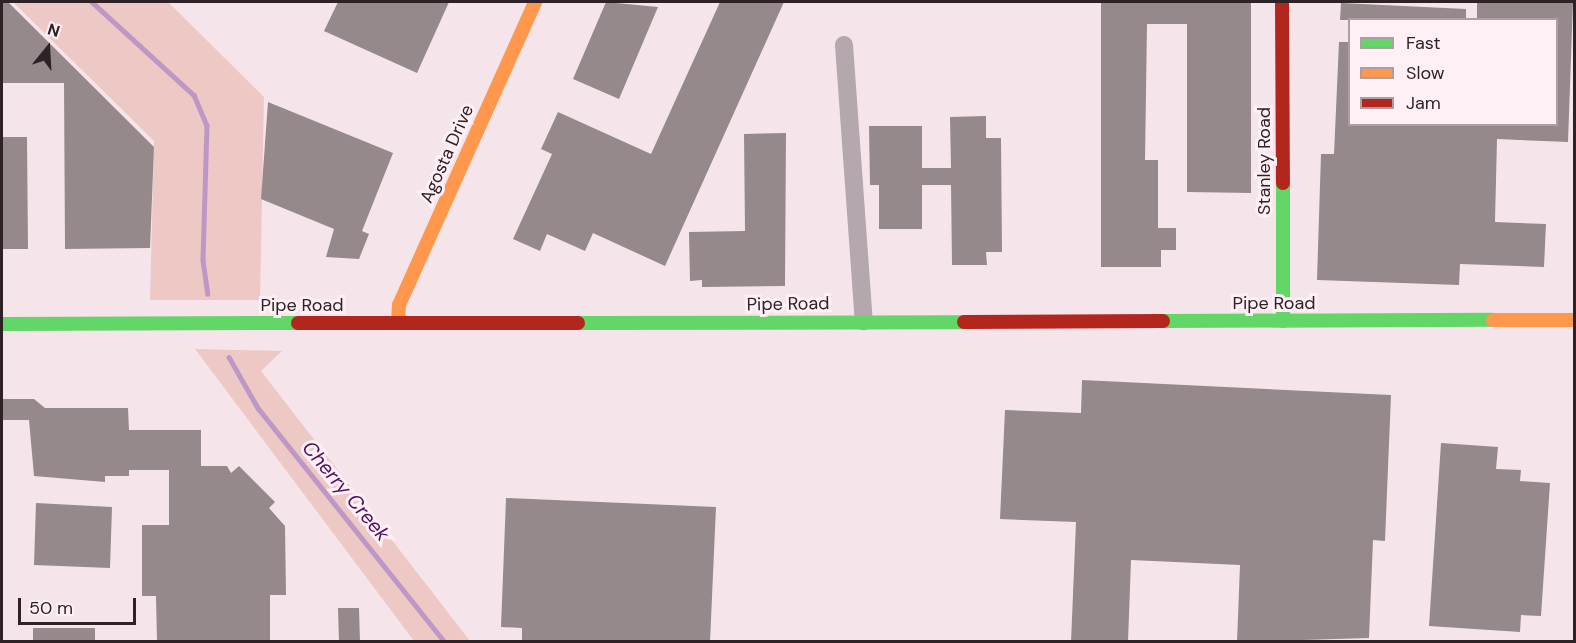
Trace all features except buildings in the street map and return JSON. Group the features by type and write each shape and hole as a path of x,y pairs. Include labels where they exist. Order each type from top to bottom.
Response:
{"street":[{"name":"Agosta Drive","path":"399,323 399,305 535,2"},
{"name":"Stanley Road","path":"1282,2 1283,321"},
{"path":"844,45 864,321"},
{"name":"Pipe Road","path":"2,324 1575,320"}],"shaded area":[{"path":"13,2 168,2 264,97 260,300 150,300 154,141"},
{"path":"195,349 282,351 261,371 470,641 414,641"}],"waterway":[{"name":"Cherry Creek","path":"92,2 194,95 207,125 203,260 208,294"},
{"name":"Cherry Creek","path":"229,357 258,408 445,642"}],"traffic: fast":[{"path":"1283,183 1283,321"},
{"path":"1163,321 1493,320"},
{"path":"578,323 964,322"},
{"path":"2,324 298,323"}],"traffic: slow":[{"path":"398,323 399,305 535,2"},
{"path":"1493,320 1574,320"}],"traffic: jam":[{"path":"1282,2 1283,183"},
{"path":"964,322 1163,321"},
{"path":"298,323 578,323"}]}
